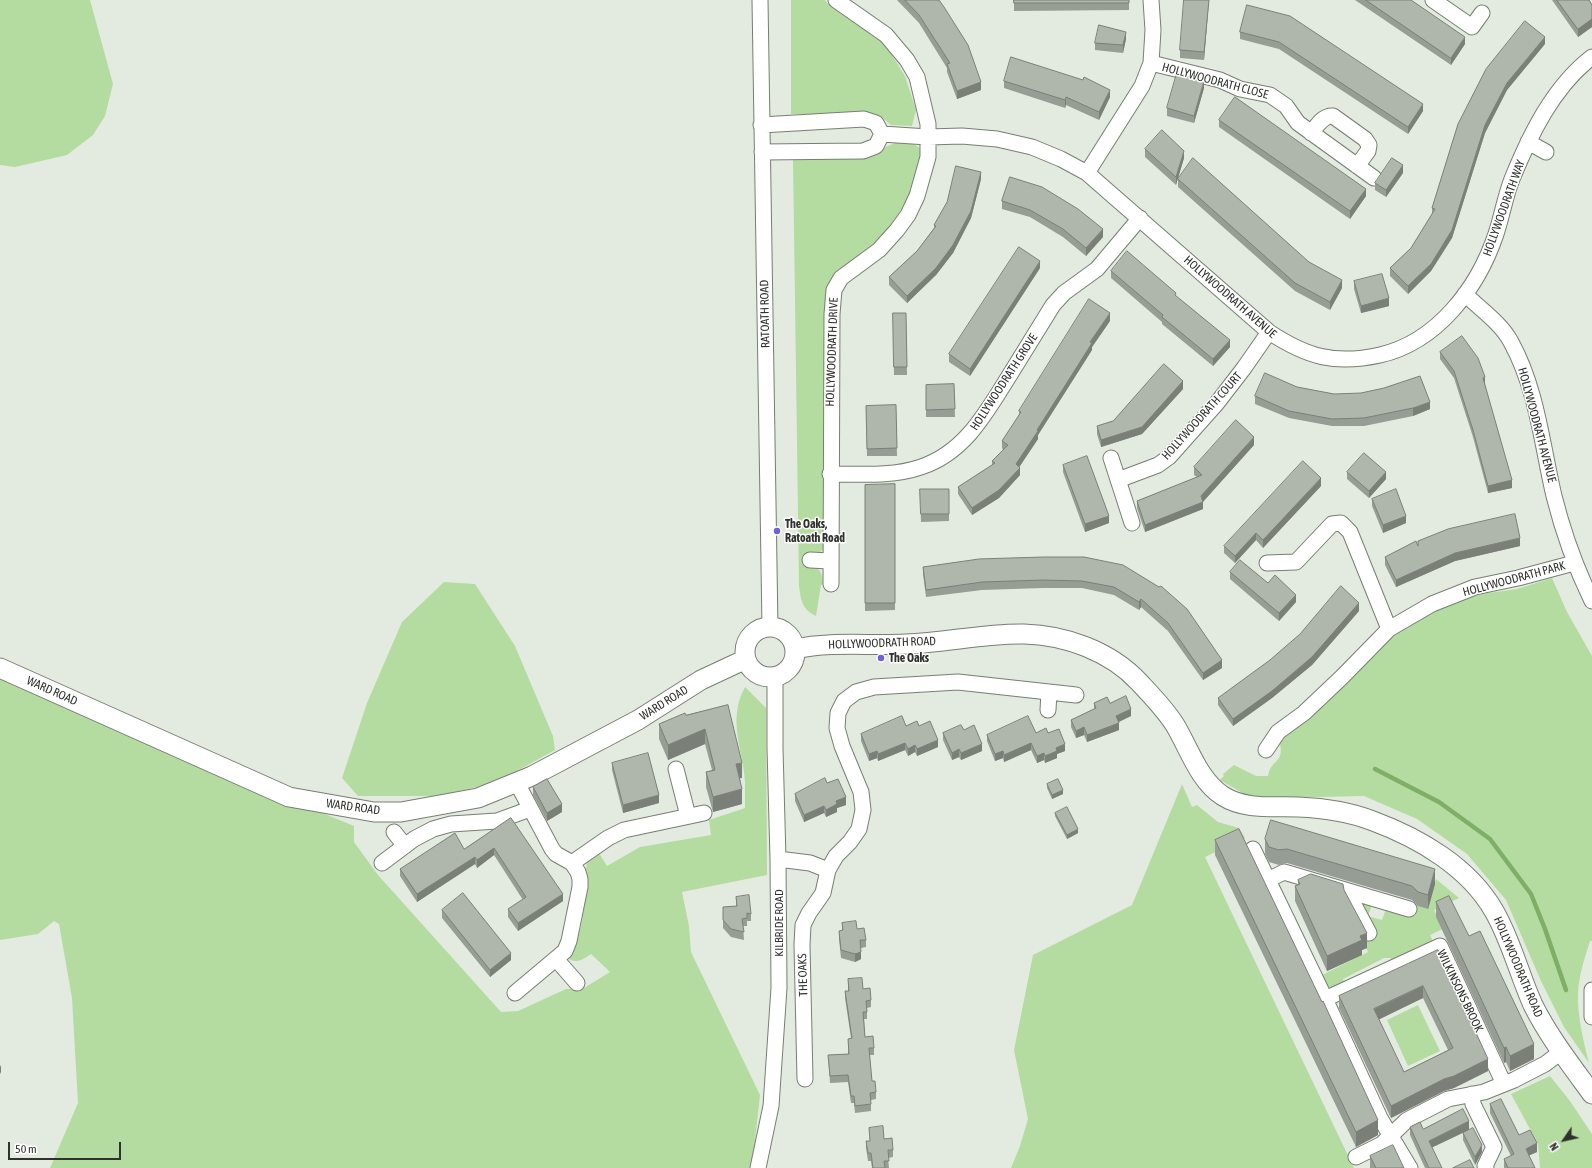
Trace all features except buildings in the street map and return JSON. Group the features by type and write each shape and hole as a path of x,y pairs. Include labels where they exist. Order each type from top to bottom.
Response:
{"main road":[{"path":"770,627 784,631 793,642 795,649 792,664 782,674 768,678 754,672 746,659 746,644 755,632 770,627"},
{"name":"HOLLYWOODRATH ROAD","path":"795,649 811,646 843,644 904,644 1024,634 1078,643 1098,652 1119,664 1137,680 1174,723 1206,779 1225,797 1241,804 1263,807 1330,810 1371,820 1409,836 1434,851 1462,872 1479,889 1494,910 1532,1003 1547,1031 1592,1094"},
{"name":"WARD ROAD","path":"0,668 289,796 374,812 401,812 478,798 517,783 638,720 701,680 746,659"}],"street":[{"name":"RATOATH ROAD","path":"760,0 770,627"},
{"name":"HOLLYWOODRATH DRIVE","path":"830,584 832,314 834,290 841,278 879,250 908,215 917,196 928,157 926,116 917,77 907,60 886,35 836,0"},
{"path":"1087,173 1142,86 1151,63 1153,30 1151,0"},
{"path":"1433,0 1472,27 1482,13"},
{"name":"HOLLYWOODRATH WAY","path":"1465,294 1483,266 1496,235 1511,181 1528,142 1557,94 1575,72 1592,57"},
{"name":"HOLLYWOODRATH CLOSE","path":"1151,63 1220,80 1240,89 1270,95 1286,106 1298,123 1374,178"},
{"path":"1311,133 1322,119 1328,116 1333,116 1365,139 1369,145 1368,151 1357,166"},
{"path":"761,125 864,119 876,123 882,134 876,146 863,151 762,152"},
{"name":"HOLLYWOODRATH AVENUE","path":"882,134 928,137 962,136 997,139 1025,145 1061,159 1087,173 1268,332 1284,342 1309,353 1331,360 1357,360 1408,346 1446,317 1465,294 1511,340 1523,368 1546,450 1554,495 1574,563 1592,601"},
{"name":"HOLLYWOODRATH WAY","path":"1528,142 1546,152"},
{"name":"HOLLYWOODRATH GROVE","path":"830,474 890,474 927,464 941,458 959,446 985,415 1053,306 1064,293 1097,269 1140,218"},
{"name":"HOLLYWOODRATH COURT","path":"1118,480 1158,465 1169,457 1217,403 1244,368 1268,332"},
{"path":"1111,458 1132,523"},
{"path":"1266,562 1296,562 1332,524 1341,523 1350,532 1389,629"},
{"path":"810,560 830,561"},
{"name":"HOLLYWOODRATH PARK","path":"1266,750 1278,732 1304,713 1342,678 1389,629 1432,604 1475,587 1518,578 1574,563"},
{"name":"KILBRIDE ROAD","path":"758,1168 772,1098 779,988 775,677"},
{"name":"THE OAKS","path":"805,1079 799,1062 802,945 804,926 809,913 823,893 828,870 836,856 850,842 859,829 863,810 860,792 842,746 837,728 838,713 844,701 856,692 874,687 958,682 1076,695"},
{"path":"1048,710 1049,692"},
{"path":"676,769 688,816"},
{"path":"515,994 565,951 569,941 580,888 578,872 572,863 556,854 552,849 517,783"},
{"path":"382,863 432,829 450,824 497,821 530,809"},
{"path":"572,863 608,838 624,830 704,813"},
{"path":"394,832 405,846"},
{"path":"1253,849 1380,1118 1410,1168"},
{"path":"778,859 810,863 828,870"},
{"path":"1268,880 1284,872 1409,909"},
{"path":"1354,893 1352,901 1369,933"},
{"name":"WILKINSONS BROOK","path":"1325,999 1440,946 1504,1084"},
{"path":"556,959 577,983"},
{"path":"1592,990 1592,1017"},
{"path":"1356,1157 1382,1144 1407,1120 1448,1099 1484,1092 1504,1084 1536,1069 1561,1052"},
{"path":"1472,1094 1473,1104 1494,1147 1485,1166 1486,1168"}],"green space":[{"path":"0,0 90,0 113,84 105,116 93,135 67,155 15,167 0,165"},
{"path":"791,0 825,0 828,4 855,20 884,42 905,76 916,110 912,126 891,125 879,115 791,114"},
{"path":"911,142 921,149 919,162 912,188 900,212 874,243 830,281 826,547 819,553 808,554 813,566 821,573 823,581 816,616 803,604 799,586 793,160 798,157 874,152 895,143"},
{"path":"1552,578 1567,612 1592,656 1592,941 1590,941 1583,963 1578,994 1581,1025 1589,1063 1564,1027 1541,981 1506,900 1467,854 1417,819 1364,796 1272,798 1246,795 1220,780 1224,776 1223,774 1234,765 1256,776 1268,776 1272,766 1281,753 1279,740 1337,692 1376,650 1414,621 1455,603 1481,594 1517,589"},
{"path":"444,582 475,584 515,646 553,736 555,750 497,782 440,796 358,796 342,778 367,703 402,622"},
{"path":"0,679 354,826 354,842 378,875 501,1012 518,1011 566,989 584,988 610,972 591,954 578,961 569,959 569,955 575,945 582,922 587,862 599,853 607,866 640,847 711,835 709,820 745,808 745,782 738,734 737,711 745,687 766,708 767,875 682,892 689,926 691,952 760,1095 752,1168 50,1168 78,1103 72,998 59,924 54,921 38,934 0,940"},
{"path":"1182,784 1192,807 1197,805 1218,822 1239,828 1245,838 1205,857 1354,1168 1011,1168 1020,1146 1028,1119 1014,1050 1033,955 1132,905"},
{"path":"1436,879 1459,898 1434,910 1443,929 1430,935 1434,943 1394,961 1390,958 1384,958 1343,979 1345,984 1334,990 1327,986 1322,975 1368,952 1361,937 1358,905 1367,900 1373,902 1368,916 1382,920 1387,906 1410,914 1414,902 1428,906"},
{"path":"1418,1005 1440,1051 1408,1066 1387,1020"},
{"path":"1550,1076 1570,1101 1592,1134 1592,1168 1540,1168 1538,1144 1511,1094"}],"waterway":[{"path":"1375,769 1439,802 1490,839 1531,894 1566,990"}],"place":[{"name":"The Oaks, Ratoath Road","path":"777,531"},
{"name":"The Oaks","path":"881,658"}]}
